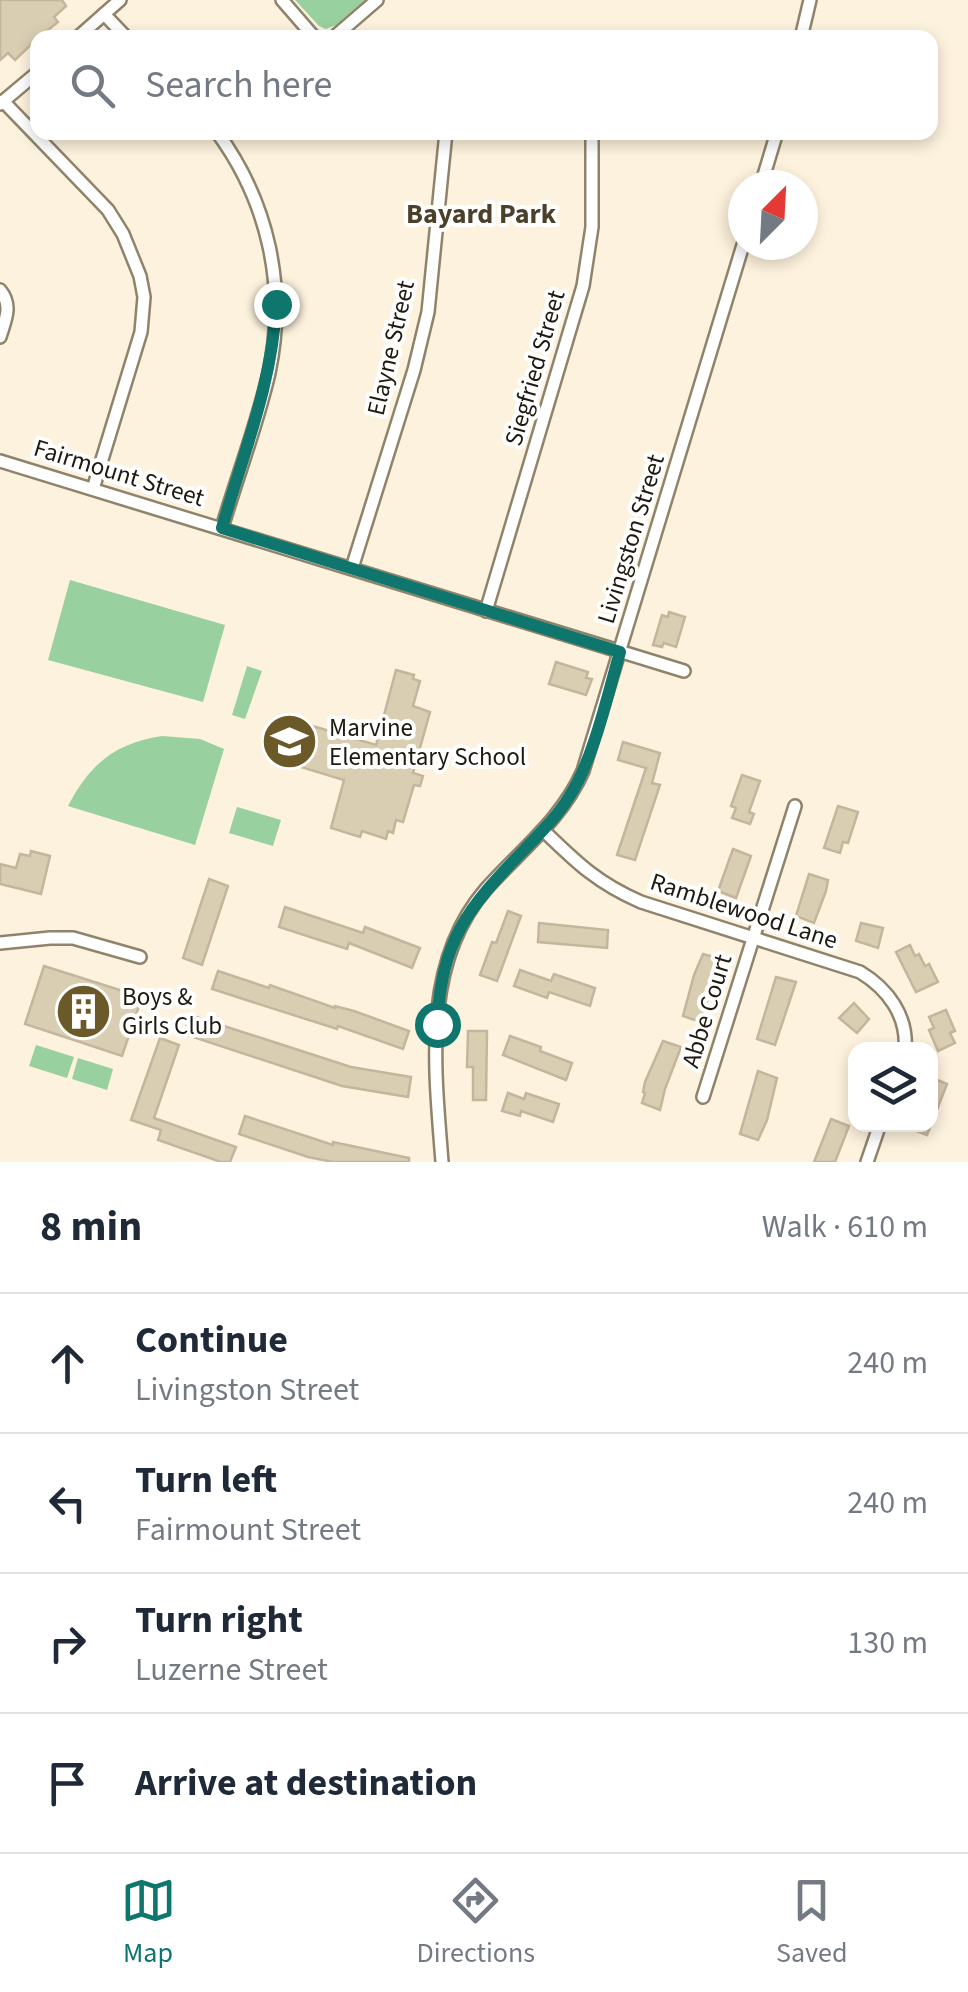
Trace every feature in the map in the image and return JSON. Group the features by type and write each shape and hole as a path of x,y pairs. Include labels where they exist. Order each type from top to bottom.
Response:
{"street":[{"path":"87,30 120,0"},
{"path":"282,0 308,30"},
{"path":"343,30 377,0"},
{"path":"803,30 809,0"},
{"path":"104,14 119,30"},
{"path":"30,79 2,102 30,131"},
{"path":"39,140 108,210 123,234 144,297 141,332 93,490"},
{"path":"222,528 268,377 276,304 273,262 264,221 239,164 223,140"},
{"name":"Elayne Street","path":"352,568 418,357 428,312 445,140"},
{"name":"Siegfried Street","path":"486,611 583,286 592,227 592,140"},
{"path":"766,170 775,140"},
{"name":"Livingston Street","path":"442,1162 437,1024 446,961 459,928 477,901 562,808 580,777 738,260"},
{"path":"0,290 8,304 0,337"},
{"name":"Fairmount Street","path":"0,461 684,670"},
{"name":"Abbe Court","path":"703,1097 796,806"},
{"name":"Ramblewood Lane","path":"543,830 583,868 622,894 860,972 886,993 900,1014 906,1042"},
{"path":"0,942 73,938 140,957"},
{"path":"867,1162 877,1132"}],"green space":[{"path":"295,0 365,0 326,29"},
{"path":"70,580 225,625 203,702 48,660"},
{"path":"247,666 262,671 245,719 232,715"},
{"path":"162,736 200,739 224,749 195,845 68,806 85,778 106,758 131,744"},
{"path":"237,807 281,820 273,846 229,833"},
{"path":"36,1045 74,1057 67,1078 29,1066"},
{"path":"78,1058 113,1069 107,1090 72,1079"}],"building":[{"path":"0,0 62,0 66,6 54,17 58,22 48,30 30,30 30,46 15,60 8,53 0,60"},
{"path":"669,612 685,617 676,647 653,645 662,615 668,617"},
{"path":"556,662 588,672 586,678 592,679 586,695 549,684"},
{"path":"396,670 420,681 413,706 430,712 413,773 423,776 420,786 414,785 403,822 396,820 393,833 388,831 386,839 362,831 360,837 331,828 344,780 301,767 306,751 298,749 297,741 303,723 376,745"},
{"path":"623,742 660,753 652,783 660,785 635,860 617,855 646,768 618,760"},
{"path":"742,775 760,781 749,812 754,814 750,824 732,818 736,808 731,806"},
{"path":"838,806 858,812 848,843 843,842 840,853 824,848"},
{"path":"733,849 751,856 736,898 718,891"},
{"path":"31,851 50,856 41,894 0,884 0,864 16,868 20,854 30,856"},
{"path":"809,874 828,880 814,923 796,916"},
{"path":"209,879 228,886 202,965 183,958"},
{"path":"285,907 363,933 365,927 420,948 412,968 349,943 347,949 279,927"},
{"path":"508,911 521,916 497,981 480,975"},
{"path":"539,923 608,930 607,948 538,942"},
{"path":"861,923 883,928 878,948 856,941"},
{"path":"910,945 925,966 929,964 938,982 916,992 896,952"},
{"path":"703,954 721,959 700,1022 683,1016"},
{"name":"Boys & Girls Club","path":"44,966 142,997 122,1056 25,1024"},
{"path":"520,970 551,981 554,974 595,988 590,1006 549,992 547,998 514,986"},
{"path":"218,971 409,1031 403,1049 212,989"},
{"path":"776,977 796,982 775,1045 757,1039"},
{"path":"854,1003 869,1019 857,1033 839,1018"},
{"path":"946,1010 955,1031 950,1033 955,1043 938,1051 938,1042 934,1042 929,1030 934,1028 929,1017"},
{"path":"190,1015 351,1067 411,1077 408,1097 342,1086 184,1034"},
{"path":"468,1031 487,1031 486,1100 473,1100 473,1067 467,1067"},
{"path":"510,1036 572,1063 566,1080 503,1055"},
{"path":"160,1038 179,1045 154,1118 236,1147 230,1162 158,1140 161,1130 131,1120"},
{"path":"663,1041 681,1047 660,1110 642,1103 645,1082"},
{"path":"758,1071 777,1078 758,1140 740,1134"},
{"path":"938,1080 947,1084 938,1107"},
{"path":"508,1093 524,1099 526,1093 559,1104 553,1122 521,1111 520,1116 502,1111"},
{"path":"245,1116 333,1145 409,1158 409,1162 333,1162 308,1157 239,1134"},
{"path":"831,1119 848,1126 835,1162 814,1162"}],"place":[{"name":"Marvine Elementary School","path":"290,742"},
{"name":"Boys & Girls Club","path":"83,1011"}],"district":[{"name":"Bayard Park","path":"481,214"}],"route":[{"path":"276,304 268,377 222,528 620,652 572,793 481,895 459,928 444,969 437,1024"}]}
